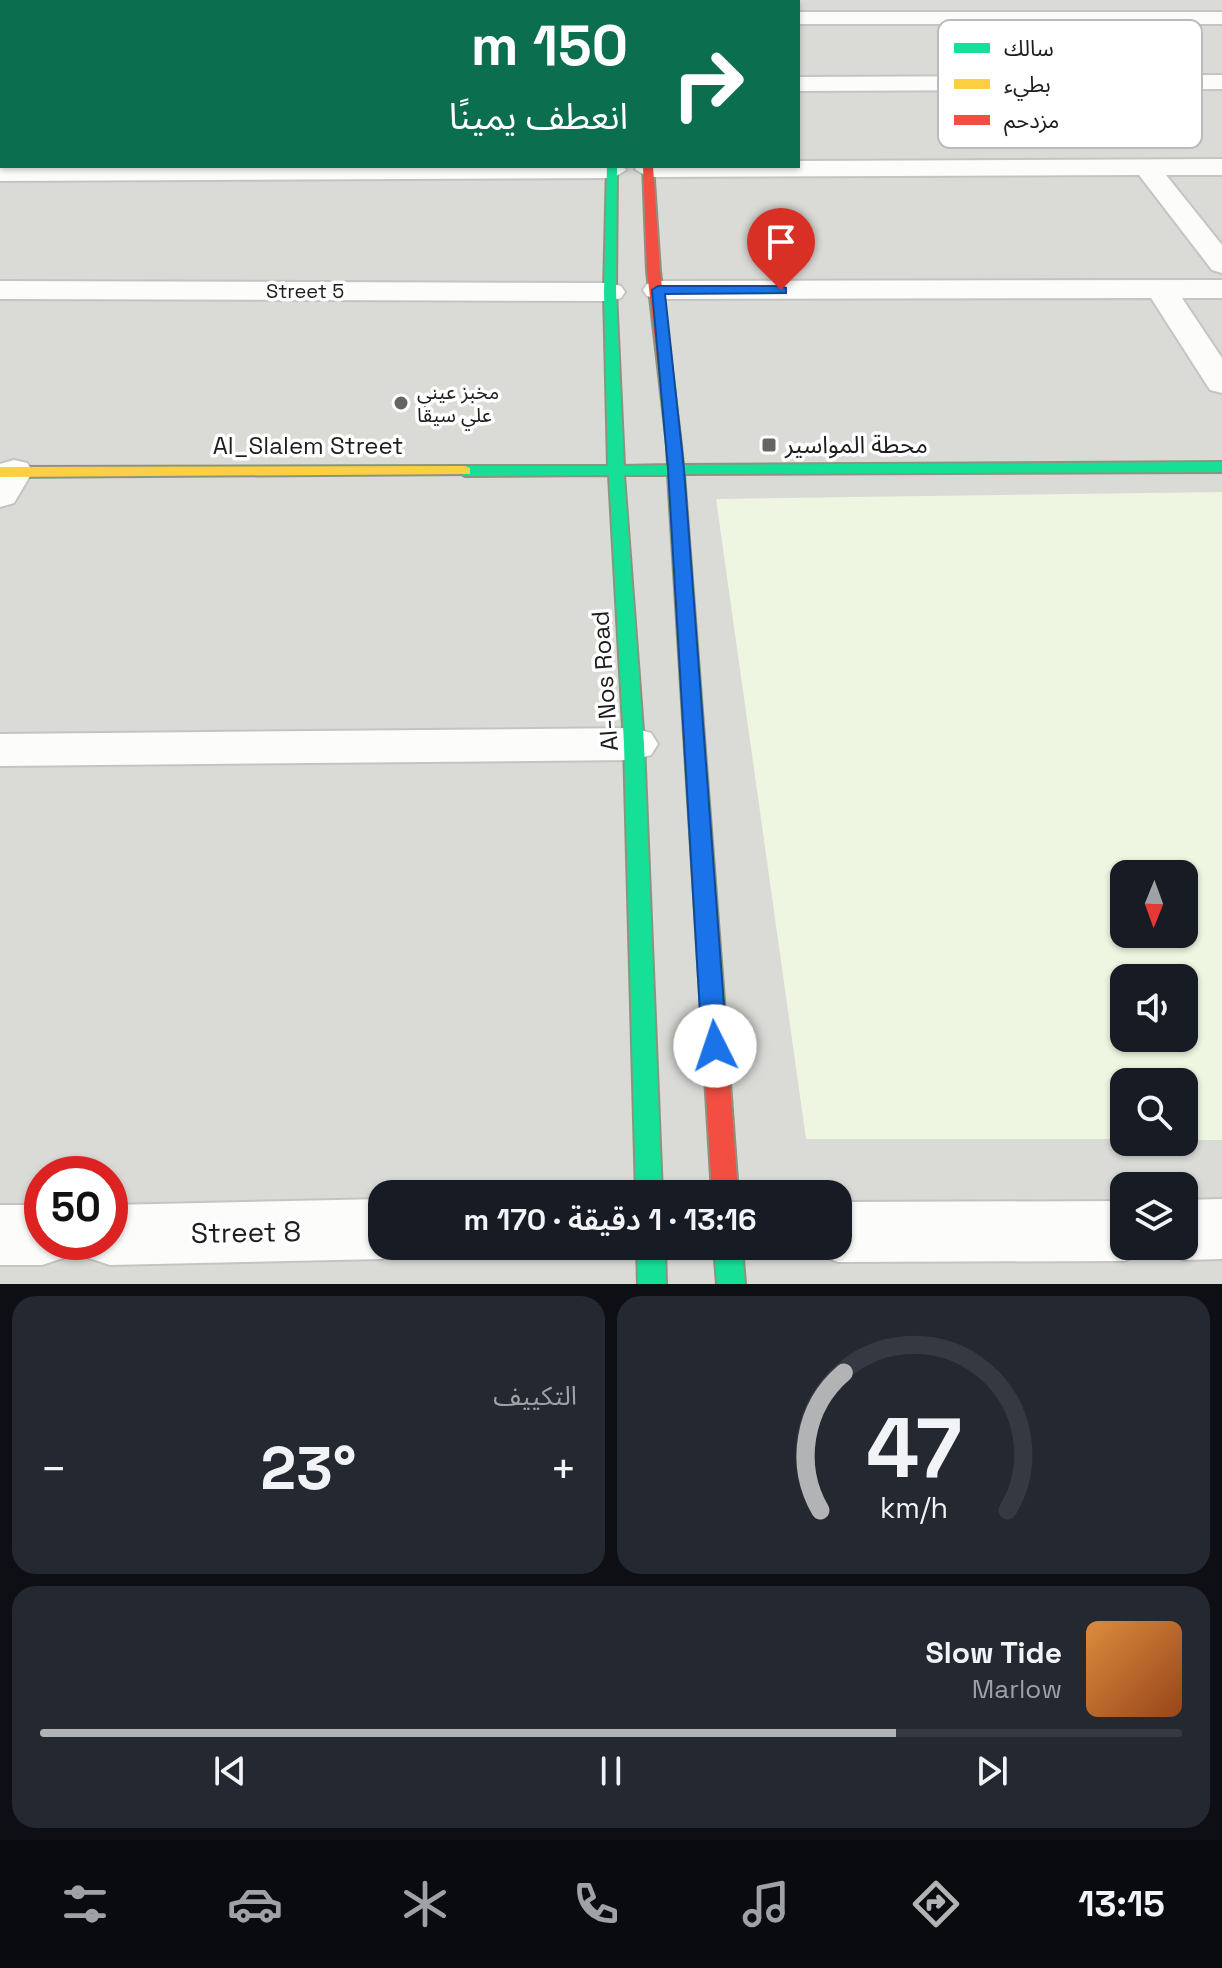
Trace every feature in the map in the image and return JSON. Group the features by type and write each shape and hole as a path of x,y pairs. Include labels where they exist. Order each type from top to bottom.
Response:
{"main road":[{"name":"Al-Nos Road","path":"612,168 610,292 616,468 634,744 649,1180"},
{"path":"648,168 648,232 658,290 676,469 724,1180"},
{"name":"Al_Slalem Street","path":"5,479 616,468 908,472 1222,467"},
{"path":"651,1260 652,1284"},
{"path":"729,1260 731,1284"}],"street":[{"path":"1115,0 1134,18"},
{"path":"800,18 1222,18"},
{"path":"800,84 938,83"},
{"path":"1202,86 1222,107"},
{"path":"800,167 1222,167"},
{"path":"1146,167 1222,264"},
{"path":"0,173 35,170 612,168"},
{"path":"658,290 1222,289"},
{"name":"Street 5","path":"0,290 610,292"},
{"path":"1162,291 1222,383"},
{"path":"0,750 634,744"},
{"name":"Street 8","path":"128,1235 368,1229"},
{"path":"1198,1230 1222,1229"},
{"path":"852,1232 1110,1231"},
{"path":"0,1235 24,1235"}],"shaded area":[{"path":"800,0 1222,0 1222,1284 0,1284 0,168 800,168"},
{"path":"1222,492 1222,1140 1198,1140 1198,1068 1110,1068 1110,1139 806,1139 716,499"}],"traffic: fast":[{"path":"612,168 610,292 616,468 634,744 649,1180"},
{"path":"674,445 714,1027"},
{"path":"465,471 1222,467"},
{"path":"651,1260 652,1284"},
{"path":"729,1260 731,1284"}],"traffic: slow":[{"path":"0,472 465,471"}],"traffic: jam":[{"path":"648,168 654,271 674,445"},
{"path":"714,1027 724,1180"}],"place":[{"name":"مخبز عيني علي سيقا","path":"401,403"},
{"name":"محطة المواسير","path":"769,445"}],"route":[{"path":"715,1046 676,469 658,290 781,290"}]}
